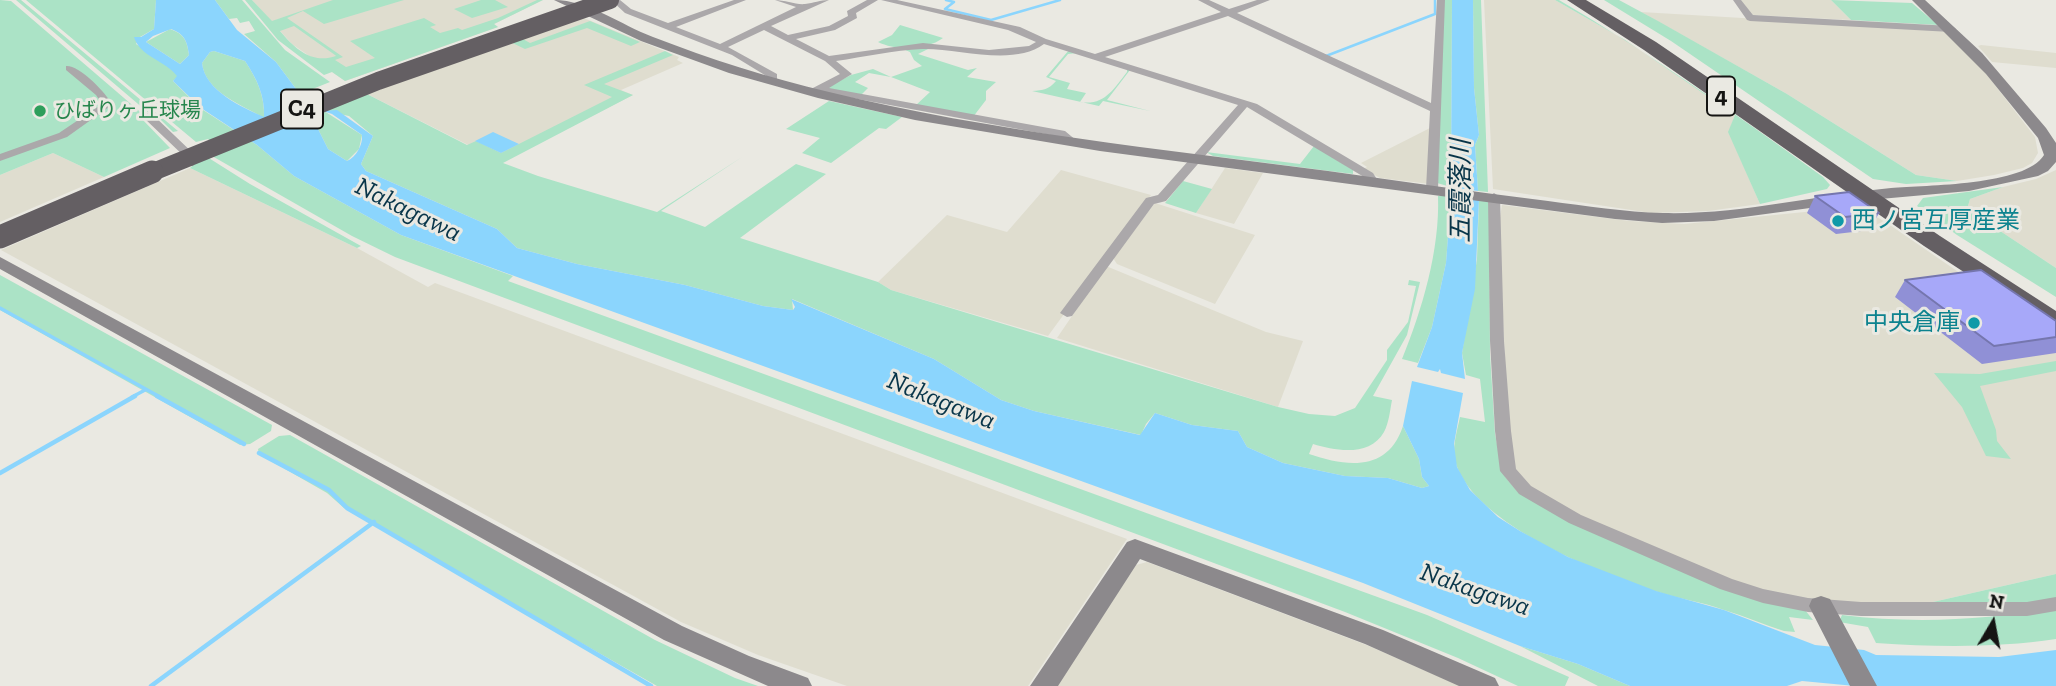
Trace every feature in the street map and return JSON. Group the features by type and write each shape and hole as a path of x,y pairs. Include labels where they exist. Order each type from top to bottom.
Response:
{"highway":[{"name":"C4","path":"0,228 193,145 348,83 590,0"},
{"name":"C4","path":"0,237 324,100 464,49 613,0"},
{"path":"1567,0 1650,46"},
{"name":"4","path":"1575,0 1650,46 1873,195 2056,322"},
{"name":"4","path":"1595,0 1662,42 1873,195 2056,306"}],"street":[{"path":"560,0 654,43 774,82 941,120 1072,141 1438,190 1637,216 1689,218 2013,178 2038,171 2052,159 2048,141 1997,76 1918,0"},
{"path":"613,0 628,11 744,57 773,76 774,82"},
{"path":"667,27 742,0"},
{"path":"779,0 804,7"},
{"path":"721,47 804,7 825,0"},
{"path":"789,38 843,23 854,16 850,13 874,0"},
{"path":"1202,0 1437,110"},
{"path":"895,1 1040,34 1102,58 1266,0"},
{"path":"1438,190 1437,110 1441,0"},
{"path":"1737,0 1750,18 1951,29"},
{"path":"765,27 828,59 848,74 815,90"},
{"path":"1011,28 1042,41 1245,103 1369,175 1372,181"},
{"path":"828,59 923,46 989,53 1032,49 1042,41"},
{"path":"0,158 63,135 104,107 105,101 100,93 69,68"},
{"path":"1067,313 1150,201 1162,198 1245,103"},
{"path":"0,247 184,166 193,159 148,116"},
{"path":"1489,196 1508,471 1514,480 1553,508 1575,519 1726,584 1825,614 1861,609 2027,609 2056,604"},
{"path":"0,262 673,633 740,664 799,686"},
{"path":"1043,686 1135,548 1374,637 1486,686"},
{"path":"1825,614 1864,686"}],"shaded area":[{"path":"252,0 543,0 494,24 498,27 345,81 292,44"},
{"path":"1484,0 1555,0 1625,40 1735,115 1729,132 1760,204 1708,211 1651,213 1493,189"},
{"path":"1740,0 1831,0 1851,20 1753,15"},
{"path":"1641,12 1945,30 1977,62 2035,137 2038,153 2032,163 2023,168 1994,175 1957,181 1916,175 1787,94"},
{"path":"574,14 679,57 677,60 683,63 621,90 633,95 502,162 359,90"},
{"path":"1978,46 2056,53 2056,68 1992,62"},
{"path":"1430,128 1430,184 1380,178 1363,169 1367,167 1361,163"},
{"path":"53,153 104,177 0,222 0,175"},
{"path":"190,168 357,248 428,287 435,283 1127,539 1028,686 847,686 758,655 681,622 1,250"},
{"path":"1225,168 1263,173 1234,224 1196,213"},
{"path":"1061,170 1151,195 1048,336 891,290 878,282 947,215 1007,232"},
{"path":"2056,170 2056,268 1976,215 1968,206 1970,199 2036,179"},
{"path":"1155,203 1255,235 1215,304 1117,264 1113,258"},
{"path":"1502,205 1630,221 1684,224 1845,208 1875,216 1887,223 2056,339 2056,574 1933,602 1855,603 1800,598 1755,589 1574,514 1528,486 1515,473 1507,410 1499,223"},
{"path":"1106,266 1266,332 1303,341 1278,407 1057,338"},
{"path":"1147,562 1369,646 1461,686 1057,686 1136,565"}],"green space":[{"path":"0,0 11,1 145,116 141,118 170,148 104,177 53,153 0,175"},
{"path":"16,0 21,0 178,131 173,132 157,116 151,115"},
{"path":"26,0 156,0 154,29 140,37 136,44 168,65 178,76 173,81 200,108 257,145 294,176 401,235 513,276 508,281 1427,615 1569,677 1565,686 1518,686 1458,658 1345,612 395,257 352,236 212,156 222,152 208,139 196,142"},
{"path":"215,0 242,0 285,50 330,82 310,90 336,105 359,90 467,145 476,141 501,153 612,97 584,85 665,51 673,55 604,84 633,95 503,163 657,212 742,157 661,211 705,227 796,164 826,174 740,238 878,282 891,290 1278,407 1335,416 1355,408 1387,360 1387,350 1408,322 1416,286 1408,285 1409,280 1420,282 1407,335 1373,396 1392,400 1384,432 1378,440 1361,449 1332,449 1313,444 1309,454 1351,463 1377,459 1396,441 1403,426 1419,459 1422,477 1429,486 1422,488 1388,478 1345,476 1283,463 1247,447 1238,431 1192,425 1155,413 1141,435 1034,411 1001,400 934,359 792,299 793,310 763,306 685,285 577,264 517,248 497,229 366,171 361,164 373,136 349,116 324,111 362,135 359,149 347,161 328,149 302,97 276,62 244,34 255,31 249,21 240,23 237,18 229,19"},
{"path":"245,0 252,0 272,21 333,0 404,0 324,24 303,11 287,18 343,57 335,60 346,67 375,58 350,41 424,18 436,25 430,27 440,33 458,28 462,30 543,0 494,24 498,27 345,81 332,72 324,75 278,40","holes":["294,26 336,56 319,58 305,54 280,31"]},
{"path":"481,0 495,0 508,7 472,18 454,9"},
{"path":"1442,0 1452,0 1451,187 1437,183"},
{"path":"1473,0 1481,0 1488,192 1478,191 1475,145 1479,135 1474,88"},
{"path":"1555,0 1559,0 1616,35"},
{"path":"1604,0 1619,0 1658,21 1787,94 1916,175 1957,181 1906,184 1873,179 1671,41"},
{"path":"1831,0 1912,3 1938,25 1851,20"},
{"path":"590,21 640,42 631,46 587,28 525,49 502,38 514,34 530,43"},
{"path":"900,25 943,38 929,45 911,48 878,42 892,35"},
{"path":"170,29 182,35 187,45 189,55 180,64 146,42"},
{"path":"932,47 918,54 968,70 977,68 967,77 996,82 986,91 986,100 973,117 915,106 930,92 891,77 922,66 914,60 910,52 903,49"},
{"path":"1069,50 1078,53 1068,54 1049,77 1070,83 1067,89 1086,93 1080,102 1032,91 1046,89 1056,81 1046,77"},
{"path":"1639,50 1693,85 1823,177 1830,185 1827,189 1760,204 1728,132 1735,115"},
{"path":"210,52 245,61 259,88 264,118 217,90 210,82 202,63"},
{"path":"1127,68 1130,70 1107,100 1150,111 1103,101 1099,106 1082,102 1102,99 1117,85"},
{"path":"873,69 891,77 869,73 855,82 868,88 859,97 825,88 851,75"},
{"path":"829,101 902,117 886,129 879,128 831,163 802,153 820,138 786,129"},
{"path":"1314,146 1353,170 1353,174 1213,156 1206,152 1300,164"},
{"path":"204,155 361,246 357,248 190,168"},
{"path":"1183,181 1212,189 1196,213 1165,203"},
{"path":"2003,187 1970,199 1968,206 1976,215 2056,268 2056,297 1957,235 1917,206 1923,198"},
{"path":"1438,196 1451,196 1446,263 1432,327 1418,363 1402,359 1433,258"},
{"path":"1479,199 1489,201 1490,354 1495,434 1506,478 1517,491 1805,610 1813,620 1789,617 1795,632 1784,631 1716,607 1633,584 1574,560 1513,527 1468,486 1456,464 1454,446 1460,417 1485,422 1480,379 1466,375 1462,353 1477,259"},
{"path":"0,275 272,425 271,431 250,444 240,445 0,310"},
{"path":"2056,361 2056,371 1980,386 1996,430 1997,441 2011,459 1986,456 1962,407 1934,373 1980,374"},
{"path":"290,435 655,640 758,686 657,686 344,508 327,493 259,454 258,449 279,436"},
{"path":"2056,574 2056,600 2028,604 1933,602"},
{"path":"2056,608 2056,639 2011,644 1944,646 1876,643 1868,627 1839,622 1842,615 1949,619"},
{"path":"1520,646 1578,664 1630,686 1598,686"}],"water":[{"name":"Nakagawa","path":"156,0 215,0 237,30 276,62 302,97 328,149 347,161 356,154 361,143 362,135 332,114 323,111 337,110 373,136 361,164 366,171 497,229 517,248 577,264 685,285 763,306 793,310 795,307 791,299 934,359 1001,400 1034,411 1140,435 1155,413 1192,425 1238,431 1247,447 1283,463 1345,476 1388,478 1422,488 1429,486 1422,477 1419,459 1403,426 1412,381 1463,393 1454,444 1457,467 1470,490 1498,517 1568,557 1656,591 1724,610 1815,645 1864,650 1876,655 1999,657 2056,650 2056,686 1855,686 1802,681 1787,686 1630,686 1578,664 1520,646 1363,583 401,235 294,176 257,145 201,108 173,81 177,76 172,71 137,44 134,37 141,37 154,29","holes":["171,29 182,35 187,45 189,55 180,64 146,42","210,52 245,61 259,88 264,117 226,97 210,82 202,63"]},
{"path":"1452,0 1473,0 1474,88 1479,135 1475,145 1478,191 1451,187"},
{"path":"493,132 519,144 501,153 475,141"},
{"path":"1451,196 1479,199 1475,289 1462,353 1465,379 1441,373 1440,369 1438,372 1417,367 1432,327 1446,263"}],"building":[{"path":"1849,192 1879,213 1845,217 1815,196"},
{"path":"1981,270 2056,321 2056,337 1994,346 1905,280"}],"waterway":[{"path":"946,0 954,2 945,9 991,20 1060,0"},
{"path":"1326,56 1435,14 1435,0"},
{"path":"0,308 160,397"},
{"path":"132,397 145,390"},
{"path":"0,473 135,396"},
{"path":"157,396 244,444"},
{"path":"259,453 329,490 347,508 373,523"},
{"path":"151,686 373,523"},
{"path":"373,523 651,686"}],"place":[{"name":"ひばりヶ丘球場","path":"40,111"},
{"name":"西ノ宮互厚産業","path":"1838,221"},
{"name":"中央倉庫","path":"1974,323"}],"water label":[{"name":"五霞落川","path":"1462,191"}]}
